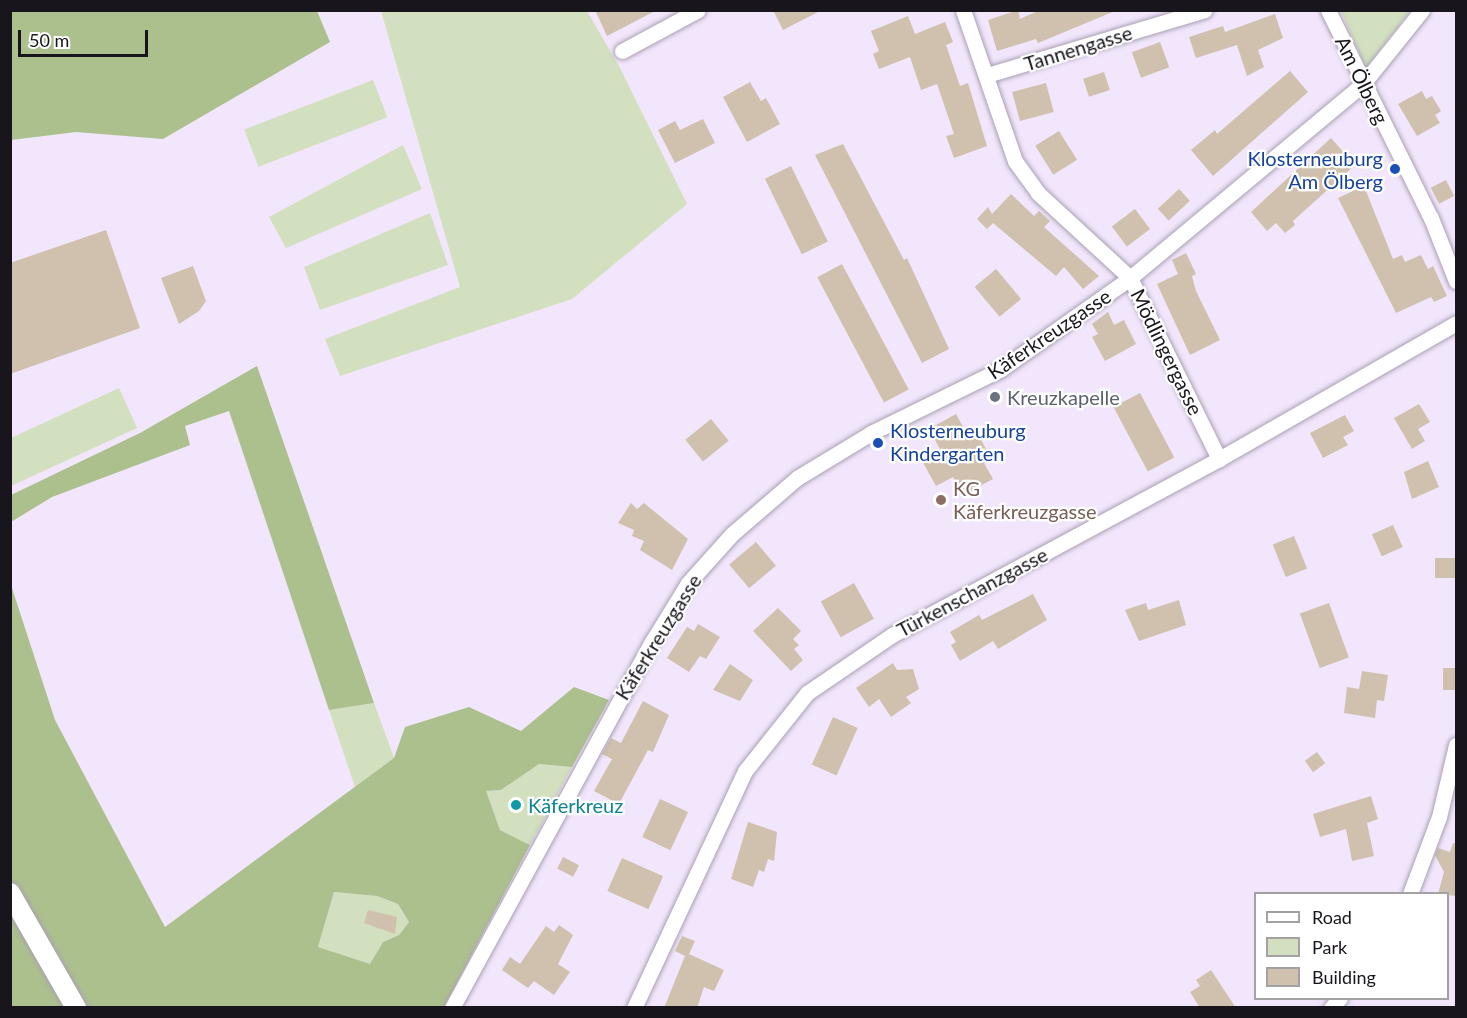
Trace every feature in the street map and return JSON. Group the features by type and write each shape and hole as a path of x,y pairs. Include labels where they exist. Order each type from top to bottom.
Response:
{"street":[{"path":"622,51 698,10"},
{"name":"Mödlingergasse","path":"963,10 1015,161 1038,193 1130,279 1219,459"},
{"name":"Tannengasse","path":"987,75 1205,10"},
{"name":"Am Ölberg","path":"1328,10 1362,85 1404,162 1456,281"},
{"name":"Käferkreuzgasse","path":"452,1008 653,640 688,583 732,534 797,478 871,433 1001,369 1130,279 1362,85 1422,10"},
{"name":"Türkenschanzgasse","path":"634,1008 745,771 807,693 892,635 1219,459 1456,324"},
{"path":"1411,892 1439,817 1456,745"},
{"path":"10,893 76,1008"}],"green space":[{"path":"11,10 317,11 330,42 163,139 76,132 11,140"},
{"path":"381,11 587,11 620,68 687,204 572,299 340,376 325,339 460,287"},
{"path":"1341,11 1410,11 1366,68"},
{"path":"373,80 387,117 259,167 244,129"},
{"path":"403,145 422,189 286,248 269,217"},
{"path":"430,213 448,265 320,310 304,267"},
{"path":"257,366 374,703 329,710 229,411 185,426 190,445 52,497 11,522 11,495 140,433"},
{"path":"119,388 137,428 11,486 11,438"},
{"path":"10,582 55,720 165,927 394,758 405,727 469,707 521,731 574,687 609,700 572,767 539,764 501,790 486,791 500,830 530,845 444,1007 11,1007","holes":["334,892 377,896 398,904 409,922 399,935 383,942 370,964 318,947"]},
{"path":"374,703 394,758 355,787 329,710"},
{"path":"539,764 572,767 530,845 500,830 485,791 501,790"},
{"path":"334,892 377,896 398,904 409,922 399,935 383,942 370,965 318,947"}],"building":[{"path":"595,10 657,10 607,36"},
{"path":"773,10 822,10 783,30"},
{"path":"1018,10 1020,19 1040,10 1115,11 1038,43 1036,39 997,51 988,20"},
{"path":"1275,14 1283,38 1258,50 1264,67 1247,76 1237,45 1196,58 1189,37 1223,26 1225,32"},
{"path":"908,16 915,34 945,22 953,42 946,45 960,86 968,83 987,146 954,158 946,136 954,134 937,84 921,90 910,57 879,69 873,54 879,51 871,31"},
{"path":"1160,42 1169,67 1141,78 1132,52"},
{"path":"1290,71 1308,92 1213,176 1191,150 1215,130 1217,134"},
{"path":"1104,72 1110,90 1089,97 1083,79"},
{"path":"750,82 761,101 766,98 780,124 747,142 723,97"},
{"path":"1046,83 1054,112 1020,121 1012,92"},
{"path":"1422,91 1426,99 1432,96 1441,111 1435,115 1440,123 1417,136 1398,104"},
{"path":"703,119 715,143 675,163 658,130 675,121 680,130"},
{"path":"1059,131 1077,160 1053,175 1035,146"},
{"path":"1331,138 1355,165 1293,221 1295,225 1285,233 1276,223 1267,231 1251,212"},
{"path":"843,144 904,260 907,258 949,349 922,363 815,155"},
{"path":"791,166 828,241 802,254 765,179"},
{"path":"1446,180 1454,196 1439,204 1431,188"},
{"path":"1364,186 1393,259 1402,255 1405,262 1421,255 1428,269 1433,266 1447,296 1434,302 1431,297 1396,313 1338,198"},
{"path":"1179,189 1190,201 1169,220 1158,209"},
{"path":"1011,194 1034,216 1039,211 1050,221 1044,227 1099,276 1083,289 1064,267 1056,276 993,223 987,229 977,219 988,207 992,214"},
{"path":"1135,209 1150,229 1127,246 1112,226"},
{"path":"106,230 140,328 10,374 10,263"},
{"path":"1186,253 1196,274 1192,276 1196,291 1220,340 1190,355 1157,284 1178,274 1172,260"},
{"path":"842,264 909,389 884,403 817,277"},
{"path":"193,266 206,301 199,311 179,324 161,278"},
{"path":"996,269 1021,299 1000,317 975,287"},
{"path":"1108,312 1114,325 1124,320 1136,344 1105,361 1092,337 1098,334 1092,324"},
{"path":"1140,393 1174,457 1148,472 1114,407"},
{"path":"1419,404 1430,422 1418,429 1425,441 1412,449 1394,418"},
{"path":"956,414 967,434 975,429 991,458 984,463 993,479 963,495 953,477 936,486 921,459 940,449 929,429"},
{"path":"1345,415 1354,431 1343,437 1348,445 1323,458 1310,433"},
{"path":"711,419 729,441 703,462 685,440"},
{"path":"1428,461 1439,487 1412,499 1404,472"},
{"path":"631,503 637,509 644,503 688,539 672,570 640,550 644,541 632,536 634,530 618,523"},
{"path":"1393,525 1403,547 1382,556 1372,534"},
{"path":"1294,536 1307,568 1286,577 1273,545"},
{"path":"756,542 776,566 749,588 729,564"},
{"path":"1435,558 1456,558 1456,578 1435,578"},
{"path":"854,583 874,619 841,637 821,601"},
{"path":"1033,594 1047,620 998,649 993,641 960,661 951,645 956,642 950,632 979,615 982,620"},
{"path":"1179,600 1186,625 1139,641 1125,610 1146,603 1148,610"},
{"path":"1329,603 1349,658 1320,668 1300,614"},
{"path":"778,608 801,631 793,639 799,645 794,649 803,660 791,671 753,631"},
{"path":"698,624 720,637 706,659 700,656 689,672 667,658 687,627 694,631"},
{"path":"893,663 897,670 913,669 919,689 906,697 911,703 891,717 879,699 869,707 856,688"},
{"path":"730,664 753,680 740,701 713,690"},
{"path":"1443,668 1456,668 1456,690 1443,690"},
{"path":"1362,671 1388,675 1384,701 1377,700 1375,718 1344,713 1347,687 1359,689"},
{"path":"643,701 669,715 653,752 648,750 619,804 594,791 612,759 602,754 611,738 621,743"},
{"path":"833,717 858,728 837,775 812,765"},
{"path":"1317,752 1325,763 1313,772 1305,761"},
{"path":"1371,796 1378,819 1367,823 1374,856 1352,861 1346,829 1320,837 1313,814"},
{"path":"660,799 688,812 670,850 642,837"},
{"path":"748,822 777,832 774,861 768,859 764,872 759,870 753,887 731,879"},
{"path":"1453,843 1456,844 1456,896 1449,895 1449,892 1439,892 1444,872 1435,855 1438,848 1450,852"},
{"path":"563,857 579,865 573,877 557,869"},
{"path":"622,858 663,876 648,909 607,891"},
{"path":"368,910 397,917 395,934 364,923"},
{"path":"559,925 573,935 558,964 570,972 554,995 534,981 528,988 502,970 510,957 520,964 546,926 554,932"},
{"path":"682,936 695,941 689,954 724,970 714,991 704,987 697,1008 664,1008 685,956 675,951"},
{"path":"1211,970 1236,1008 1200,1008 1190,992 1200,986 1196,980"}],"place":[{"name":"Klosterneuburg Am Ölberg","path":"1395,169"},
{"name":"Kreuzkapelle","path":"995,397"},
{"name":"Klosterneuburg Kindergarten","path":"878,443"},
{"name":"KG Käferkreuzgasse","path":"941,500"},
{"name":"Käferkreuz","path":"516,805"}]}
